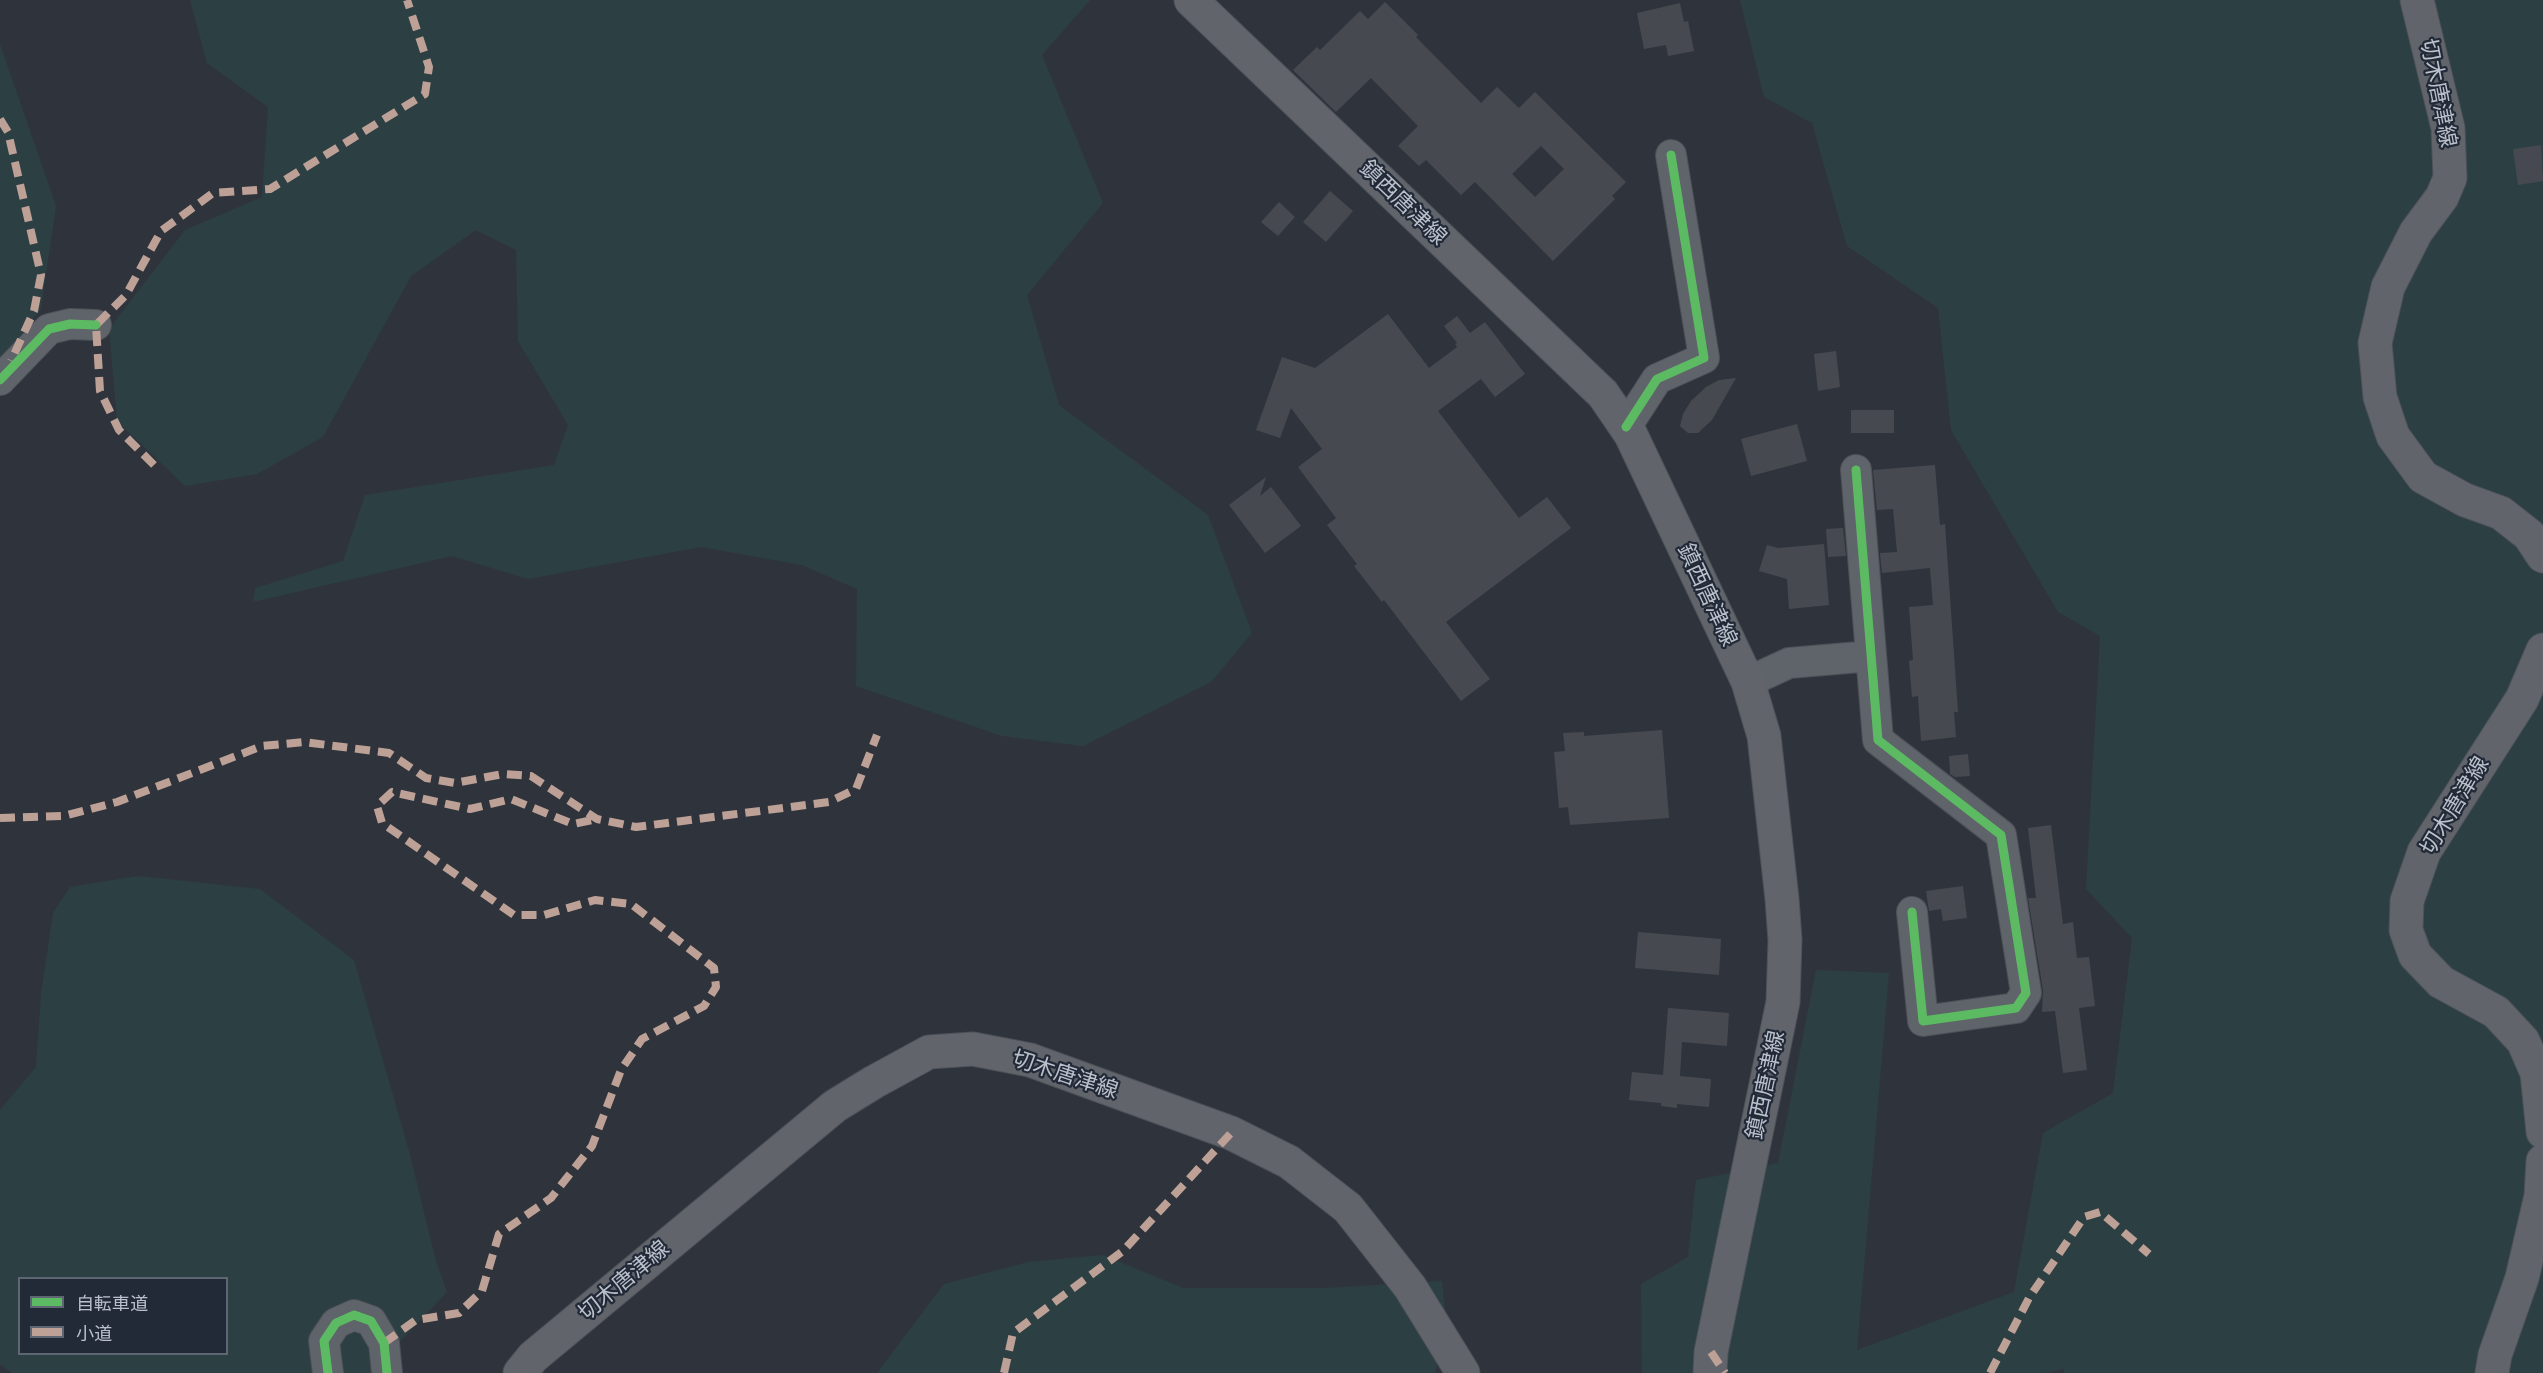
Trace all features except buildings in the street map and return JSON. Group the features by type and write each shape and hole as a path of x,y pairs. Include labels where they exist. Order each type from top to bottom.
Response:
{"main road":[{"name":"鎮西唐津線","path":"1191,0 1603,394 1626,427 1748,682 1764,736 1782,899 1785,940 1783,1002 1711,1352 1710,1373"},
{"name":"切木唐津線","path":"2417,0 2448,128 2450,178 2442,197 2416,232 2388,287 2375,343 2380,397 2393,436 2423,477 2465,500 2501,513 2529,535 2543,556"},
{"name":"切木唐津線","path":"2543,650 2522,699 2424,852 2407,901 2406,930 2415,955 2441,982 2496,1012 2523,1041 2537,1073 2543,1132"},
{"name":"切木唐津線","path":"520,1373 533,1357 835,1106 929,1052 973,1049 1030,1059 1231,1134 1289,1162 1348,1208 1410,1287 1462,1373"},
{"path":"2492,1373 2494,1355 2522,1278 2541,1196 2543,1161"}],"street":[{"path":"1626,427 1658,379 1704,358 1671,155"},
{"path":"0,380 50,329 70,324 96,325"},
{"path":"1856,471 1878,740 2001,835 2026,993 2016,1008 1923,1021 1912,912"},
{"path":"1748,682 1789,663 1871,656"},
{"path":"328,1373 324,1341 336,1323 354,1315 371,1321 384,1343 387,1373"}],"green space":[{"path":"190,0 1090,0 1042,55 1103,203 1027,295 1059,405 1208,515 1252,633 1211,682 1083,746 1002,736 856,686 857,589 802,565 701,547 528,579 452,556 253,602 255,588 343,561 365,495 554,465 568,425 518,341 516,250 476,230 411,276 323,437 257,474 185,486 117,421 109,329 185,230 262,197 268,107 207,63"},
{"path":"1740,0 2543,0 2543,1373 2064,1373 2064,1369 2044,1373 1642,1373 1641,1284 1688,1257 1696,1180 1778,1163 1816,970 1889,973 1857,1350 2014,1292 2043,1133 2113,1093 2132,938 2086,889 2100,636 2058,612 1951,430 1938,308 1847,246 1812,123 1764,97"},
{"path":"0,44 56,206 41,309 0,363"},
{"path":"138,876 260,889 354,960 409,1151 436,1261 447,1292 370,1373 12,1373 0,1364 0,1110 36,1067 41,994 53,913 70,887"},
{"path":"1103,1255 1183,1288 1326,1288 1442,1281 1447,1330 1435,1373 877,1373 944,1284 1028,1262"}],"marked path":[{"path":"154,465 119,430 100,391 96,325 126,295 161,231 213,193 270,189 425,94 429,67 407,0"},
{"path":"0,119 8,132 41,275 34,311 11,361"},
{"path":"0,818 64,816 117,802 262,746 304,742 389,753 426,778 455,783 503,774 531,776 597,819 636,827 829,802 856,789 877,735"},
{"path":"384,1343 416,1320 459,1313 482,1291 499,1234 551,1198 592,1146 621,1070 642,1039 704,1006 716,987 714,968 631,904 595,900 544,915 514,915 382,823 377,806 392,792 470,809 511,799 573,824 597,819"},
{"path":"1004,1373 1013,1333 1123,1251 1231,1133"},
{"path":"1990,1373 2029,1298 2084,1217 2100,1212 2149,1254"},
{"path":"1711,1352 1725,1373"}],"cycle path":[{"path":"1626,427 1657,379 1704,358 1671,155"},
{"path":"0,380 49,329 70,324 96,325"},
{"path":"1856,470 1878,740 2001,835 2026,993 2016,1008 1923,1021 1912,912"},
{"path":"328,1373 324,1341 336,1323 354,1315 371,1321 384,1343 387,1373"}]}
